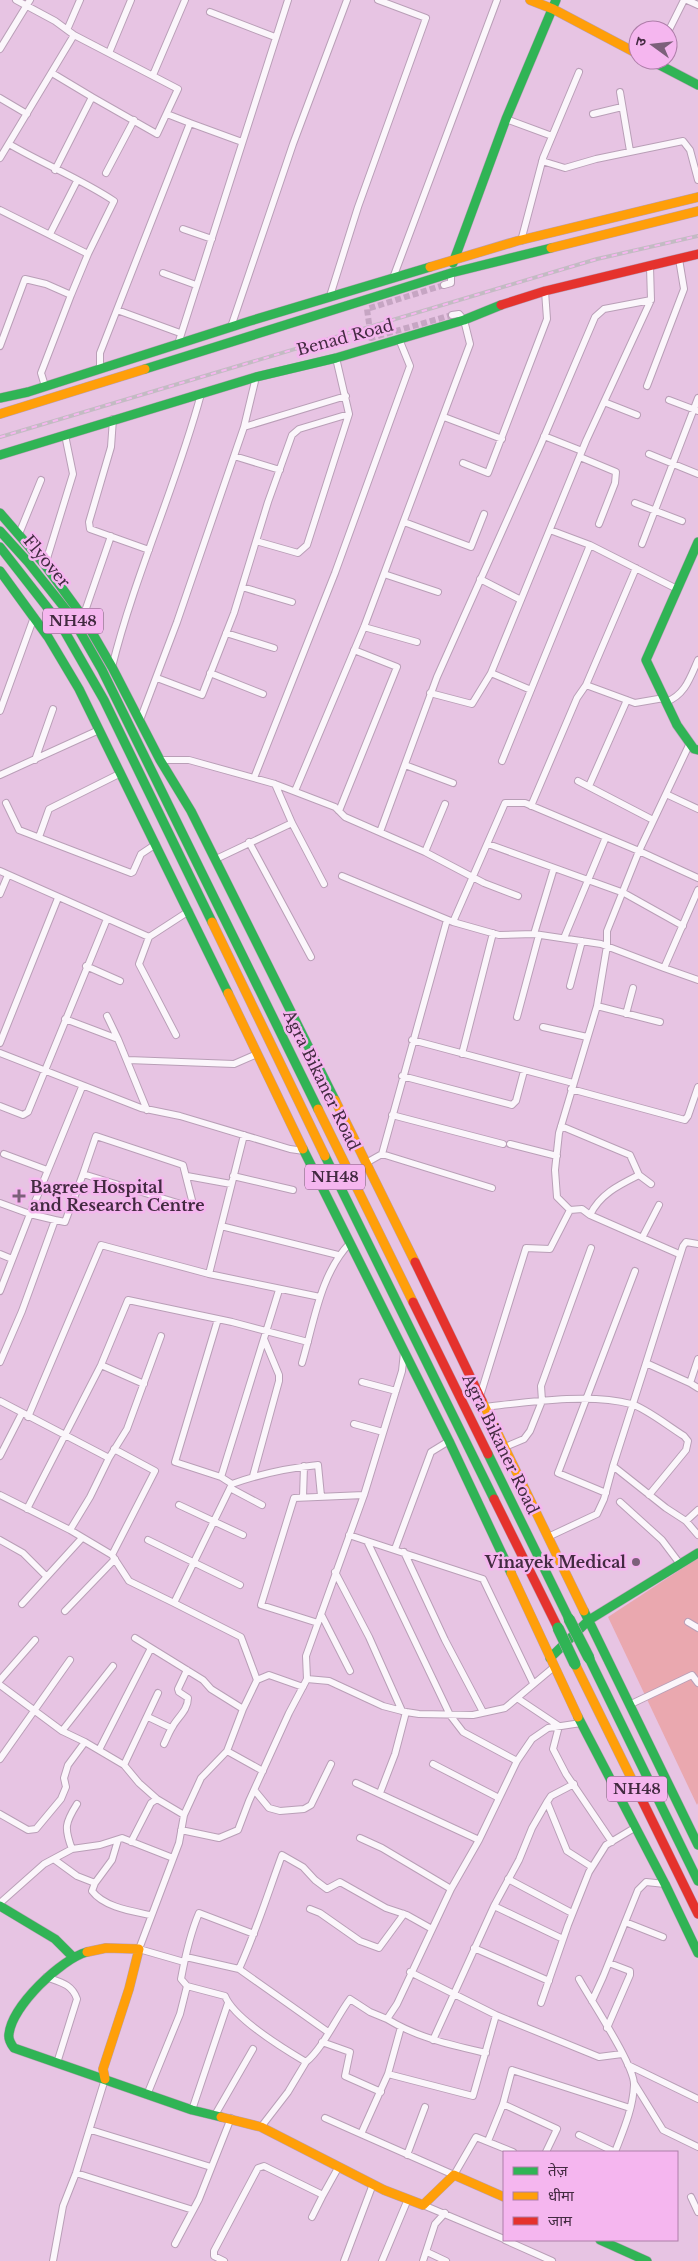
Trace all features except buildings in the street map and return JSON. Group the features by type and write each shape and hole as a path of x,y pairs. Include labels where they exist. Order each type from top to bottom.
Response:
{"main road":[{"path":"530,0 554,5 628,48"},
{"path":"451,273 454,260 506,119 554,5"},
{"path":"669,70 698,86"},
{"path":"0,398 100,369 179,338 231,327 330,296 521,241 698,197"},
{"path":"0,414 451,273 698,211"},
{"name":"Benad Road","path":"0,455 113,419 256,377 336,358 464,320 489,309 545,291 698,254"},
{"path":"369,286 372,298"},
{"path":"0,513 46,565 83,617 112,667 160,760 191,811 483,1402 698,1845"},
{"name":"Flyover","path":"0,531 28,562 71,616 102,670 126,718"},
{"path":"695,746 677,725 646,660 698,542"},
{"name":"Flyover","path":"0,547 61,625 87,668 698,1914"},
{"path":"0,571 34,617 79,689 189,911 304,1151 404,1350 581,1723 665,1884 698,1953"},
{"name":"Agra Bikaner Road","path":"126,718 698,1881"},
{"path":"552,1662 589,1620 698,1553"},
{"path":"0,1905 55,1939 72,1956"},
{"path":"105,2080 103,2069 129,1989 139,1949 116,1947 94,1949 72,1956 46,1977 9,2030 9,2036 14,2048 57,2064 192,2110 231,2118 261,2127 338,2168 423,2205 454,2175 503,2198"},
{"path":"602,2241 633,2258 647,2261"}],"street":[{"path":"16,0 55,21 74,35 178,89 157,134 52,73"},
{"path":"1,46 30,0"},
{"path":"67,30 80,0"},
{"path":"109,53 131,0"},
{"path":"154,75 185,0"},
{"path":"118,310 179,338 288,0"},
{"path":"231,327 293,144 347,0"},
{"path":"330,296 358,207 426,18 378,0"},
{"path":"393,278 497,0"},
{"path":"674,20 685,0 696,3"},
{"path":"210,12 275,37"},
{"path":"1,155 74,35"},
{"path":"521,241 542,161 579,72"},
{"path":"620,92 630,151"},
{"path":"54,170 92,97"},
{"path":"0,98 27,114"},
{"path":"592,114 622,107"},
{"path":"167,114 242,142"},
{"path":"506,119 552,136"},
{"path":"106,172 134,120"},
{"path":"100,369 100,353 190,123"},
{"path":"542,161 565,168 630,151 683,141 690,150 698,180"},
{"path":"8,144 114,201 70,295 41,373 45,386"},
{"path":"50,234 77,180"},
{"path":"0,210 88,254"},
{"path":"183,229 212,239"},
{"path":"647,386 684,289 679,259"},
{"path":"430,693 472,704 491,673 581,454 651,300 650,267"},
{"path":"162,273 196,285"},
{"path":"444,285 451,283 451,273"},
{"path":"0,346 25,279 46,284 70,295"},
{"path":"463,463 488,473 547,319 545,291"},
{"path":"380,832 430,693 595,317 604,308 651,300"},
{"path":"295,791 364,627 470,344 464,320 459,314 452,315"},
{"path":"254,778 335,573 410,366 399,339"},
{"path":"256,541 298,553 307,545 349,414 336,358"},
{"path":"140,720 157,678 244,427 256,377"},
{"path":"112,667 118,643 149,550 186,448 201,394"},
{"path":"244,427 346,396"},
{"path":"642,544 696,411 698,398"},
{"path":"669,400 696,411"},
{"path":"604,402 637,415"},
{"path":"157,678 202,695 242,587 292,435 299,429 349,414"},
{"path":"444,417 502,439"},
{"path":"113,419 111,447 89,522 90,529 149,550"},
{"path":"46,565 73,474 65,435"},
{"path":"544,436 616,472 615,483 599,524"},
{"path":"649,454 698,474"},
{"path":"234,456 280,470"},
{"path":"19,534 41,480"},
{"path":"635,503 682,521"},
{"path":"404,522 471,547 484,514"},
{"path":"550,530 590,545 677,589"},
{"path":"83,617 111,536"},
{"path":"502,761 590,545"},
{"path":"531,806 577,698 586,686 636,568"},
{"path":"384,574 438,592"},
{"path":"480,580 521,600"},
{"path":"242,587 292,602"},
{"path":"0,711 34,617"},
{"path":"364,627 417,642"},
{"path":"226,633 274,648"},
{"path":"339,811 397,667 354,650"},
{"path":"586,686 635,703 677,698 683,691 698,660"},
{"path":"210,673 263,694"},
{"path":"491,673 531,690"},
{"path":"589,786 627,700"},
{"path":"35,760 52,709"},
{"path":"0,776 99,730"},
{"path":"679,1254 590,1215 582,1209 570,1210 557,1197 555,1170 561,1126 596,1006 607,946 607,931 653,820 666,794 695,746"},
{"path":"160,760 189,760 295,791 335,807 345,817 518,896"},
{"path":"405,765 453,783"},
{"path":"39,837 49,809 121,773"},
{"path":"578,780 653,820"},
{"path":"275,784 292,823 324,884"},
{"path":"666,794 698,809"},
{"path":"6,803 19,830 131,873 141,854 156,844"},
{"path":"366,1164 382,1154 412,1040 450,921 488,844 505,803 525,803 698,878"},
{"path":"425,852 445,804"},
{"path":"216,859 292,823"},
{"path":"564,938 606,837"},
{"path":"249,842 311,957"},
{"path":"488,844 624,893 682,926"},
{"path":"517,1017 536,934 554,868"},
{"path":"0,871 149,937"},
{"path":"0,894 8,875"},
{"path":"342,876 450,921 493,933 536,934 607,946 698,980"},
{"path":"664,968 698,890"},
{"path":"0,1042 58,898"},
{"path":"176,1035 140,964 149,937 189,911"},
{"path":"0,1106 23,1115 27,1114 86,966 107,919"},
{"path":"462,1054 493,933"},
{"path":"570,986 582,941"},
{"path":"86,966 120,981"},
{"path":"626,1014 634,988"},
{"path":"596,1006 660,1022"},
{"path":"107,1016 128,1060 147,1110"},
{"path":"65,1019 118,1040"},
{"path":"543,1026 587,1038"},
{"path":"412,1040 524,1071 685,1120 698,1087"},
{"path":"0,1053 82,1087 147,1110 180,1116 290,1149 304,1151"},
{"path":"128,1060 234,1064 257,1054"},
{"path":"402,1076 512,1105 516,1101 524,1071"},
{"path":"0,1291 82,1087"},
{"path":"392,1115 557,1156"},
{"path":"561,1126 630,1155 639,1175 651,1184"},
{"path":"209,1274 244,1135"},
{"path":"0,1203 30,1214 65,1222 96,1136 184,1165 194,1208 83,1174"},
{"path":"4,1154 48,1170"},
{"path":"382,1154 492,1188"},
{"path":"590,1215 594,1206 611,1189 639,1175"},
{"path":"187,1176 231,1184"},
{"path":"233,1176 293,1190"},
{"path":"642,1238 659,1205"},
{"path":"570,1210 550,1249 526,1248 483,1402 585,1400 633,1404 684,1436 688,1441 686,1450 649,1495"},
{"path":"0,1362 2,1351 22,1311 55,1220"},
{"path":"221,1226 338,1256"},
{"path":"548,1537 596,1514 606,1493 612,1466 679,1254 686,1242 698,1244"},
{"path":"302,1363 320,1297 338,1256 350,1243"},
{"path":"0,1456 25,1415 101,1245 209,1274 320,1297"},
{"path":"505,1447 524,1439 530,1431 542,1401 541,1386 591,1248"},
{"path":"0,1254 12,1259"},
{"path":"606,1493 558,1472 635,1271"},
{"path":"221,1477 279,1290"},
{"path":"27,1510 101,1365 128,1300 218,1319 308,1342"},
{"path":"218,1319 175,1462 221,1477 231,1486 262,1505"},
{"path":"70,1530 127,1429 161,1336"},
{"path":"253,1476 279,1382 279,1375 264,1339"},
{"path":"181,1830 219,1838 238,1830 242,1816 307,1679 306,1656 364,1496 402,1371 404,1350"},
{"path":"690,1383 698,1359"},
{"path":"646,1363 698,1388"},
{"path":"101,1365 144,1384"},
{"path":"362,1382 396,1391"},
{"path":"0,1401 109,1458"},
{"path":"354,1424 383,1432"},
{"path":"395,1549 431,1452 448,1441"},
{"path":"65,1611 113,1557 155,1471 114,1449"},
{"path":"174,1603 231,1486 253,1476 318,1465 320,1496"},
{"path":"303,1497 304,1466"},
{"path":"612,1466 686,1522 698,1535"},
{"path":"0,1495 70,1530 113,1557 129,1581 241,1637 257,1680"},
{"path":"318,1623 261,1605 294,1498 364,1496"},
{"path":"620,1502 662,1540 680,1564"},
{"path":"179,1505 243,1535"},
{"path":"686,1522 698,1510"},
{"path":"349,1536 367,1540 483,1579 533,1683"},
{"path":"22,1604 82,1538"},
{"path":"0,1540 23,1553 46,1576"},
{"path":"148,1540 240,1585"},
{"path":"367,1540 450,1715 463,1732 517,1761"},
{"path":"404,1552 445,1640 483,1712"},
{"path":"335,1572 369,1637 404,1712 396,1754 380,1793"},
{"path":"321,1614 350,1671"},
{"path":"688,1622 698,1628"},
{"path":"135,1638 209,1684 211,1690 243,1709"},
{"path":"0,1680 35,1640"},
{"path":"99,1750 151,1648"},
{"path":"0,1759 70,1660"},
{"path":"307,1679 328,1681 368,1700 404,1712 473,1715 505,1708 533,1683 552,1662"},
{"path":"62,1731 113,1666"},
{"path":"164,1744 171,1728 184,1712 188,1702 188,1698 179,1692 178,1689 187,1670"},
{"path":"303,1687 269,1674 257,1680 243,1709 227,1751 201,1778 184,1815 179,1843 150,1915 139,1949 185,1960 239,1969 328,2032"},
{"path":"629,1705 692,1675 698,1683"},
{"path":"0,1685 62,1731 124,1765 139,1783 157,1799 184,1815"},
{"path":"124,1765 158,1693"},
{"path":"517,1698 559,1726"},
{"path":"148,1717 171,1728"},
{"path":"387,2019 397,2004 410,1972 451,1889 479,1840 517,1761 532,1738 548,1728 581,1723"},
{"path":"559,1726 553,1748 612,1842"},
{"path":"0,1814 28,1830 36,1828 61,1799 66,1787 64,1778 68,1766 85,1742"},
{"path":"227,1751 263,1771"},
{"path":"255,1791 269,1808 280,1811 304,1809 311,1805 331,1764"},
{"path":"433,1764 500,1798"},
{"path":"356,1783 479,1840"},
{"path":"433,2040 474,1948 519,1860 532,1828 551,1796 574,1784"},
{"path":"131,1842 151,1803 157,1799"},
{"path":"547,1802 567,1851 592,1867"},
{"path":"72,1849 65,1830 66,1824 77,1804"},
{"path":"541,2003 572,1912 592,1867 606,1845 636,1827"},
{"path":"0,1905 44,1864 55,1860 72,1849 100,1845 122,1838 173,1858"},
{"path":"360,1838 382,1848 451,1889"},
{"path":"118,1840 112,1860 95,1883 92,1891 97,1898 124,1909 150,1915"},
{"path":"239,1969 254,1934 282,1855 303,1867 327,1889 340,1882 365,1894 386,1908 404,1914 432,1929"},
{"path":"55,1860 77,1876 95,1883"},
{"path":"508,1879 572,1912"},
{"path":"592,2001 641,1885 646,1882 665,1884"},
{"path":"494,1906 563,1940"},
{"path":"310,1909 320,1913 360,1942 379,1948 404,1914"},
{"path":"254,1934 199,1913 193,1927 181,1979 187,1986 225,1996 228,2003 240,2016 306,2062"},
{"path":"625,1922 663,1937"},
{"path":"474,1948 549,1981"},
{"path":"607,2028 630,1975 630,1971 609,1963"},
{"path":"410,1972 496,2015 599,2057 622,2054"},
{"path":"46,1977 68,1984 75,1991 77,1999 57,2064"},
{"path":"579,1979 628,2065 634,2083 663,2130 698,2147"},
{"path":"147,2095 180,2014 187,1986"},
{"path":"261,2127 288,2092 306,2062 316,2054 350,1999 370,2012 433,2040 486,2053"},
{"path":"192,2110 228,2003"},
{"path":"388,2074 472,2097 496,2015"},
{"path":"361,2134 388,2074 401,2027"},
{"path":"322,2042 350,2052 344,2074 381,2092"},
{"path":"216,2115 253,2049"},
{"path":"628,2065 698,2099"},
{"path":"488,2141 503,2104 513,2070 630,2108"},
{"path":"53,2261 63,2206 91,2130 105,2080"},
{"path":"615,2151 630,2108 634,2083"},
{"path":"503,2104 557,2129 546,2151"},
{"path":"407,2155 425,2107"},
{"path":"175,2244 193,2210 231,2118"},
{"path":"325,2118 454,2175 474,2138 478,2136 511,2151"},
{"path":"91,2130 211,2167"},
{"path":"579,2135 613,2151"},
{"path":"224,2261 214,2256 214,2251 261,2166 323,2195"},
{"path":"312,2217 338,2168"},
{"path":"76,2174 193,2210"},
{"path":"344,2261 373,2184"},
{"path":"691,2196 698,2212"},
{"path":"382,2261 408,2199"},
{"path":"423,2205 503,2239"},
{"path":"423,2261 435,2224 444,2213"},
{"path":"507,2241 552,2261"},
{"path":"427,2252 446,2261"}],"shaded area":[{"path":"698,1558 698,1803 697,1805 608,1617"}],"tunnel":[{"path":"444,285 367,309 371,338 452,315"}],"railway":[{"path":"0,437 597,259 698,236"}],"traffic: fast":[{"path":"453,263 506,119 556,0"},
{"path":"669,70 698,85"},
{"path":"145,369 451,273 551,248"},
{"path":"0,398 28,392 250,321 430,267"},
{"path":"0,455 256,377 336,358 464,320 501,305"},
{"path":"0,513 45,565 83,617 112,667 160,760 191,811 335,1100"},
{"path":"0,531 28,562 71,616 102,670 318,1109"},
{"path":"698,542 646,660 677,725 694,749 698,750"},
{"path":"0,547 61,625 104,700 212,922"},
{"path":"0,571 48,637 79,689 228,993"},
{"path":"303,1149 449,1441 511,1573"},
{"path":"325,1156 494,1499"},
{"path":"488,1454 569,1619"},
{"path":"550,1658 589,1620 698,1553"},
{"path":"584,1611 698,1845"},
{"path":"569,1619 589,1658"},
{"path":"558,1628 575,1664"},
{"path":"589,1658 698,1881"},
{"path":"578,1717 665,1884 698,1953"},
{"path":"0,1906 55,1939 72,1956"},
{"path":"87,1952 76,1956 64,1964 39,1985 28,1998 12,2023 9,2038 14,2048 192,2110 221,2117"},
{"path":"602,2241 647,2261"}],"traffic: slow":[{"path":"530,0 553,9 628,49"},
{"path":"430,267 517,241 698,197"},
{"path":"551,248 698,211"},
{"path":"0,414 145,369"},
{"path":"212,922 325,1156"},
{"path":"228,993 303,1149"},
{"path":"335,1100 415,1262"},
{"path":"318,1109 413,1302"},
{"path":"482,1401 584,1611"},
{"path":"511,1573 578,1717"},
{"path":"575,1664 642,1800"},
{"path":"87,1952 106,1948 139,1949 129,1989 103,2069 105,2079"},
{"path":"221,2117 261,2127 384,2190 423,2205 454,2175 503,2197"}],"traffic: jam":[{"path":"501,305 545,291 698,254"},
{"path":"415,1262 482,1401"},
{"path":"413,1302 488,1454"},
{"path":"494,1499 558,1628"},
{"path":"642,1800 698,1914"}],"place":[{"name":"Bagree Hospital and Research Centre","path":"19,1196"},
{"name":"Vinayek Medical","path":"636,1562"}]}
